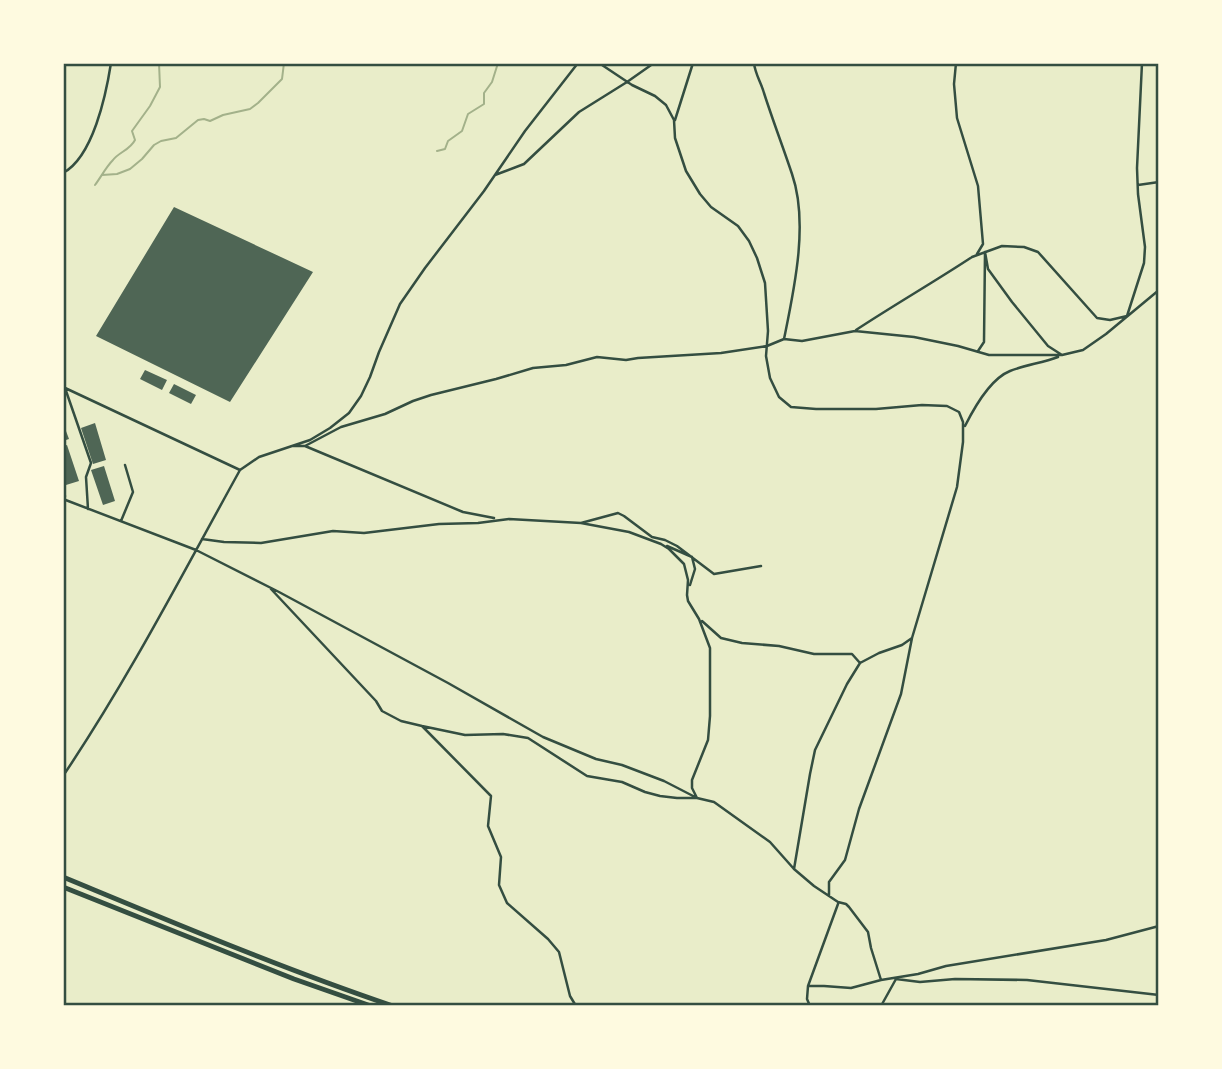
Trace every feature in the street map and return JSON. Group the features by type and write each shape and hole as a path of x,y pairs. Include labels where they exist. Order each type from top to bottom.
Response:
{"highway":[{"path":"63,877 226,945 393,1006"},
{"path":"63,887 269,970 371,1006"}],"street":[{"path":"63,173 71,169 82,156 91,139 111,63"},
{"path":"63,776 156,624 240,470 259,457 310,440 349,413 370,377 400,304 525,131 578,63"},
{"path":"599,63 627,82 655,96 666,105 674,120"},
{"path":"495,175 524,164 579,112 654,63"},
{"path":"692,63 674,120 675,138 686,171 700,194 711,207 738,226 757,258 765,283 766,356 770,378 779,397 791,407 848,409 947,406 959,412 963,422 957,487 912,638 898,702 859,809 845,860 829,883 829,896"},
{"path":"754,63 754,72 763,90 793,178 799,212 797,259 784,339"},
{"path":"855,331 979,253 983,244 978,186 957,118 954,84 956,63"},
{"path":"1127,316 1144,263 1146,247 1137,168 1142,63"},
{"path":"1138,185 1159,182"},
{"path":"971,257 1002,246 1024,247 1038,252 1097,318 1110,320 1127,316"},
{"path":"978,351 984,342 985,252"},
{"path":"985,252 988,269 1012,302 1048,346 1062,355"},
{"path":"963,429 980,401 1000,377 1008,372 1083,350 1159,290"},
{"path":"304,446 341,427 385,414 412,401 533,368 566,365 597,357 626,360 721,353 767,346 784,339 802,341 855,331 914,337 989,355 1062,355"},
{"path":"64,387 240,470"},
{"path":"64,387 91,463 86,477 88,509"},
{"path":"293,446 304,446 463,512 499,519 581,523 629,532 692,557"},
{"path":"121,521 133,492 125,465"},
{"path":"63,489 64,499 196,550 436,676 543,737 596,759 622,765 653,777 697,798 714,802 770,842 794,869 814,886 838,902 846,904 868,932 881,980"},
{"path":"581,523 618,513 652,537 677,546 714,574 761,566"},
{"path":"202,540 261,543 332,531 364,533 499,519"},
{"path":"661,544 684,564 687,571 688,601 699,619 710,648 708,740 692,780 692,788 697,798"},
{"path":"688,588 695,569 692,557"},
{"path":"271,589 376,701 382,711 401,721 465,735 503,734 528,738 587,776 622,782 660,796 697,798"},
{"path":"699,619 722,638 814,654 852,654 860,663"},
{"path":"794,869 816,750 847,684 860,663 912,638"},
{"path":"422,726 491,796 488,826 501,857 499,886 507,903 559,952 570,996 576,1006"},
{"path":"810,1006 807,999 808,986 838,902"},
{"path":"808,986 851,988 946,966 1106,940 1159,926"},
{"path":"896,979 920,982 955,979 1027,980 1159,995"},
{"path":"881,1006 896,979"}],"building":[{"path":"174,207 313,272 230,402 96,336"},
{"path":"145,370 167,380 162,390 140,379"},
{"path":"174,384 196,395 191,404 169,393"},
{"path":"63,423 69,439 63,441"},
{"path":"95,423 106,460 93,464 81,428"},
{"path":"67,445 79,481 66,485 63,475 63,446"},
{"path":"104,466 115,501 103,505 91,470"}],"waterway":[{"path":"95,185 110,163 135,140 132,131 160,87 159,63"},
{"path":"102,175 117,174 130,169 154,145 176,138 198,120 210,121 250,109 282,79 284,63"},
{"path":"437,151 445,149 448,141 462,131 468,114 484,104 484,93 492,82 498,63"}]}
